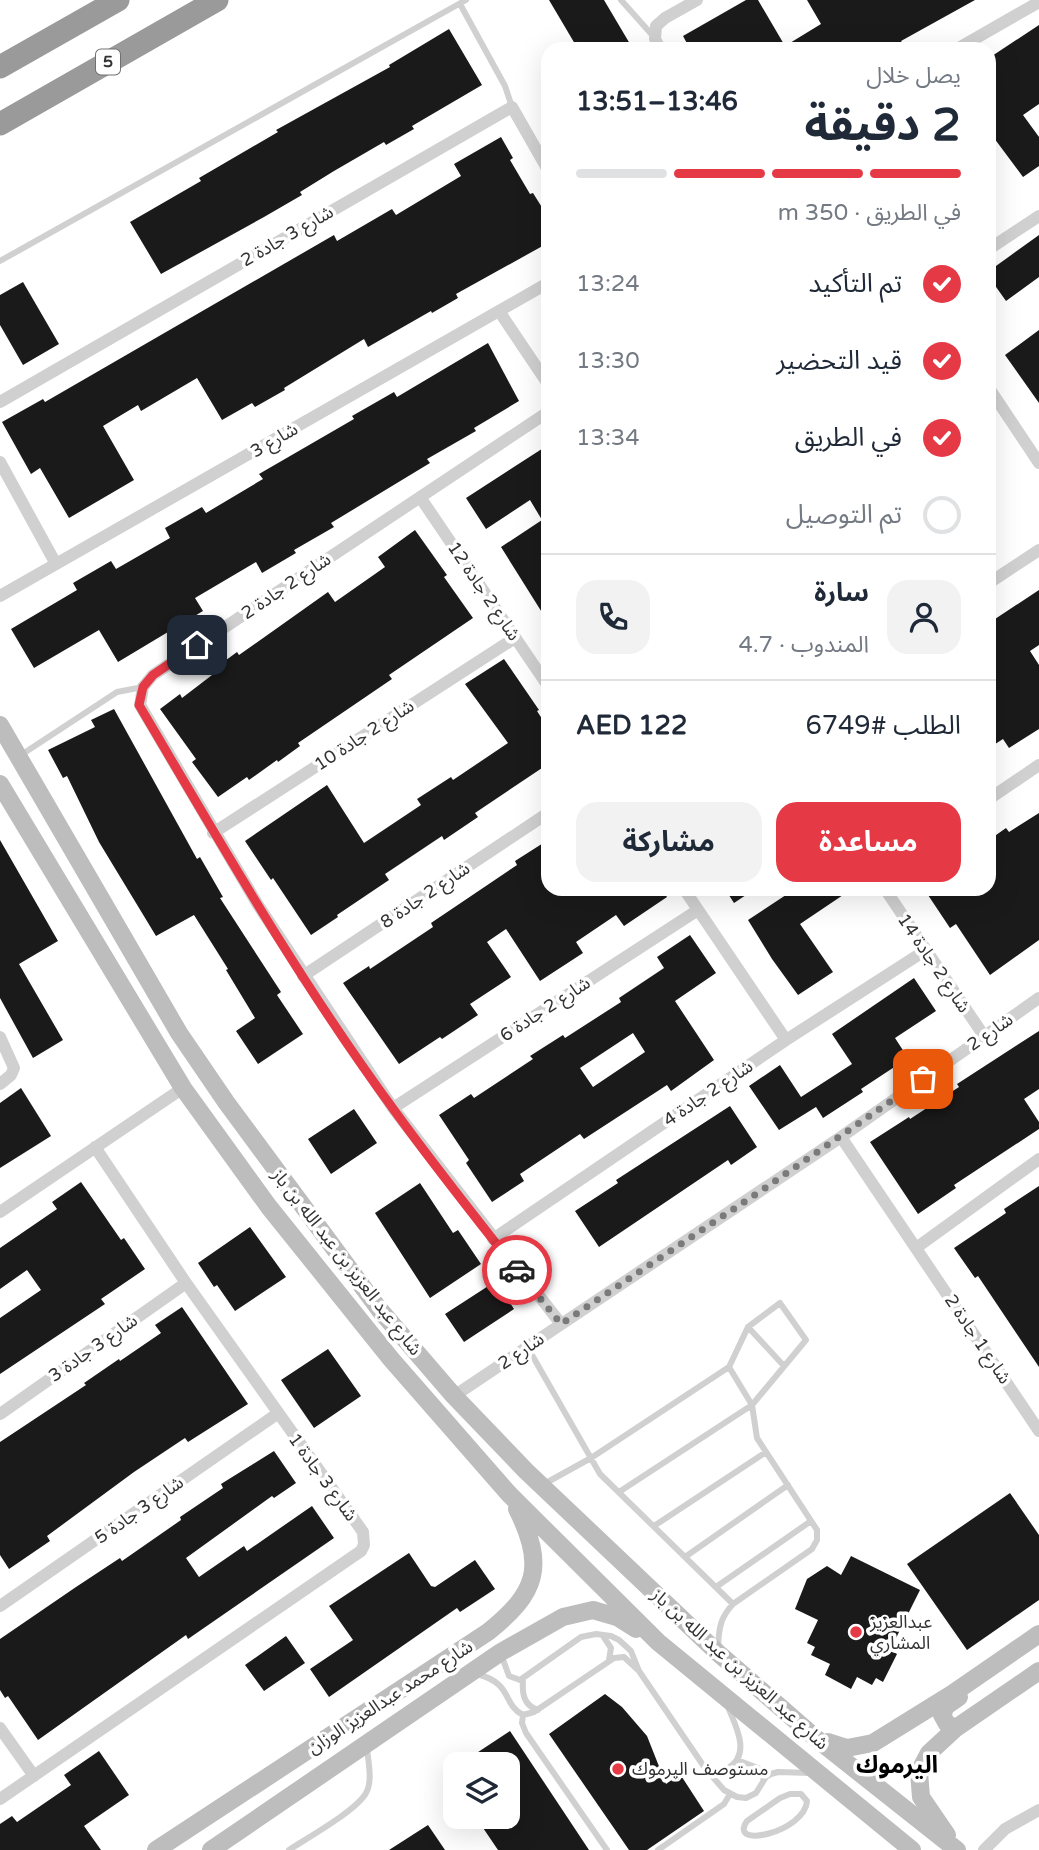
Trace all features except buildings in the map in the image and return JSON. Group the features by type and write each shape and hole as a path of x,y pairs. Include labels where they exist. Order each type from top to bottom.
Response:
{"highway":[{"path":"0,67 118,0"},
{"name":"5","path":"0,124 217,0"},
{"path":"167,29 228,0"}],"street":[{"path":"658,42 656,26 697,0"},
{"path":"969,42 1039,2"},
{"path":"512,107 541,158"},
{"name":"شارع 3 جادة 2","path":"0,402 512,107"},
{"path":"996,245 1039,216"},
{"name":"شارع 3","path":"0,596 541,287"},
{"path":"499,311 541,374"},
{"path":"996,398 1039,463"},
{"name":"شارع 2 جادة 2","path":"143,687 153,675 541,417"},
{"path":"0,462 56,564"},
{"name":"شارع 2 جادة 12","path":"420,496 541,676"},
{"path":"996,578 1039,550"},
{"name":"شارع 2 جادة 10","path":"214,833 515,638"},
{"path":"143,687 139,705 214,833 303,976 393,1108 561,1324"},
{"name":"شارع عبد العزيز بن عبد الله بن باز","path":"0,725 179,1033 226,1102 379,1309 454,1396 542,1485 718,1653 818,1740 957,1850"},
{"path":"996,794 1039,765"},
{"name":"شارع عبد العزيز بن عبد الله بن باز","path":"0,784 183,1088 269,1207 391,1359 509,1493 658,1642 912,1850"},
{"name":"شارع 2 جادة 8","path":"303,976 541,818"},
{"path":"689,896 786,1040"},
{"name":"شارع 2 جادة 14","path":"890,896 984,1036"},
{"name":"شارع 2 جادة 6","path":"393,1108 698,910"},
{"name":"شارع 2 جادة 4","path":"493,1239 786,1040 926,950"},
{"name":"شارع 2","path":"454,1396 841,1137 1039,998"},
{"path":"0,1037 14,1068 11,1075 0,1084"},
{"path":"0,1212 183,1088"},
{"name":"شارع 1 جادة 2","path":"841,1137 1039,1431"},
{"path":"223,1141 254,1174 260,1176 273,1166"},
{"name":"شارع 3 جادة 1","path":"0,1799 361,1551 364,1545 363,1532 277,1414 95,1147"},
{"path":"916,1248 1039,1158"},
{"path":"269,1207 276,1198 282,1198 291,1204 323,1245 338,1253"},
{"name":"شارع 3 جادة 3","path":"0,1414 186,1283"},
{"name":"شارع 3 جادة 5","path":"0,1606 277,1414"},
{"name":"شارع محمد عبدالعزيز الوزان","path":"168,1847 258,1783 513,1613 532,1584 534,1559 530,1535 509,1493"},
{"name":"شارع محمد عبدالعزيز الوزان","path":"212,1849 501,1652 563,1616 593,1610 617,1617 658,1642"},
{"path":"488,1632 498,1640 501,1652"},
{"path":"818,1740 847,1748 873,1743 1039,1634"},
{"path":"956,1728 947,1724 942,1715 946,1706 988,1676 991,1667"},
{"path":"957,1850 921,1797 919,1772 929,1753 956,1728 1039,1671"},
{"path":"0,1728 34,1776"},
{"path":"212,1849 202,1836 204,1826 254,1794 258,1783"},
{"path":"985,1850 1005,1829 1039,1810"}],"lane":[{"path":"621,0 656,42"},
{"path":"0,261 463,2 505,86 512,107"},
{"path":"18,757 117,692 143,687"},
{"path":"542,1485 591,1458 729,1367 748,1327 780,1303 806,1340 752,1405 619,1492"},
{"path":"748,1327 784,1366"},
{"path":"528,1348 600,1474 733,1604"},
{"path":"718,1653 722,1615 733,1604 812,1549 817,1540 817,1530 757,1438 752,1405 729,1367"},
{"path":"654,1526 766,1452"},
{"path":"685,1557 788,1485"},
{"path":"716,1587 811,1521"},
{"path":"501,1652 509,1676 516,1680 523,1679 581,1637 601,1634 626,1645 635,1658 639,1671"},
{"path":"601,1634 611,1648 607,1662"},
{"path":"523,1715 538,1710 607,1662 620,1656 639,1671 718,1786 730,1794 742,1798 756,1793 766,1777 778,1772 819,1773"},
{"path":"471,1672 496,1681 502,1686 515,1709 523,1715"},
{"path":"523,1679 524,1698 529,1706 538,1710"},
{"path":"705,1768 720,1771 737,1760 740,1742 722,1694"},
{"path":"523,1715 522,1723 526,1733 607,1850"},
{"path":"289,1850 351,1808 366,1793 369,1784 367,1744"},
{"path":"737,1760 758,1768 764,1781"},
{"path":"756,1793 766,1807"},
{"path":"658,1850 724,1804 730,1794"},
{"path":"746,1843 744,1832 747,1821 790,1794 801,1794 807,1801 802,1819 773,1841"}],"way so far":[{"path":"517,1270 561,1324 923,1079"}],"place":[{"name":"عبدالعزيز المشاري","path":"856,1632"},
{"name":"مستوصف اليرموك","path":"618,1769"}],"district":[{"name":"اليرموك","path":"897,1765"}],"route":[{"path":"197,645 153,675 143,687 139,705 257,905 303,976 393,1108 517,1270"}]}
